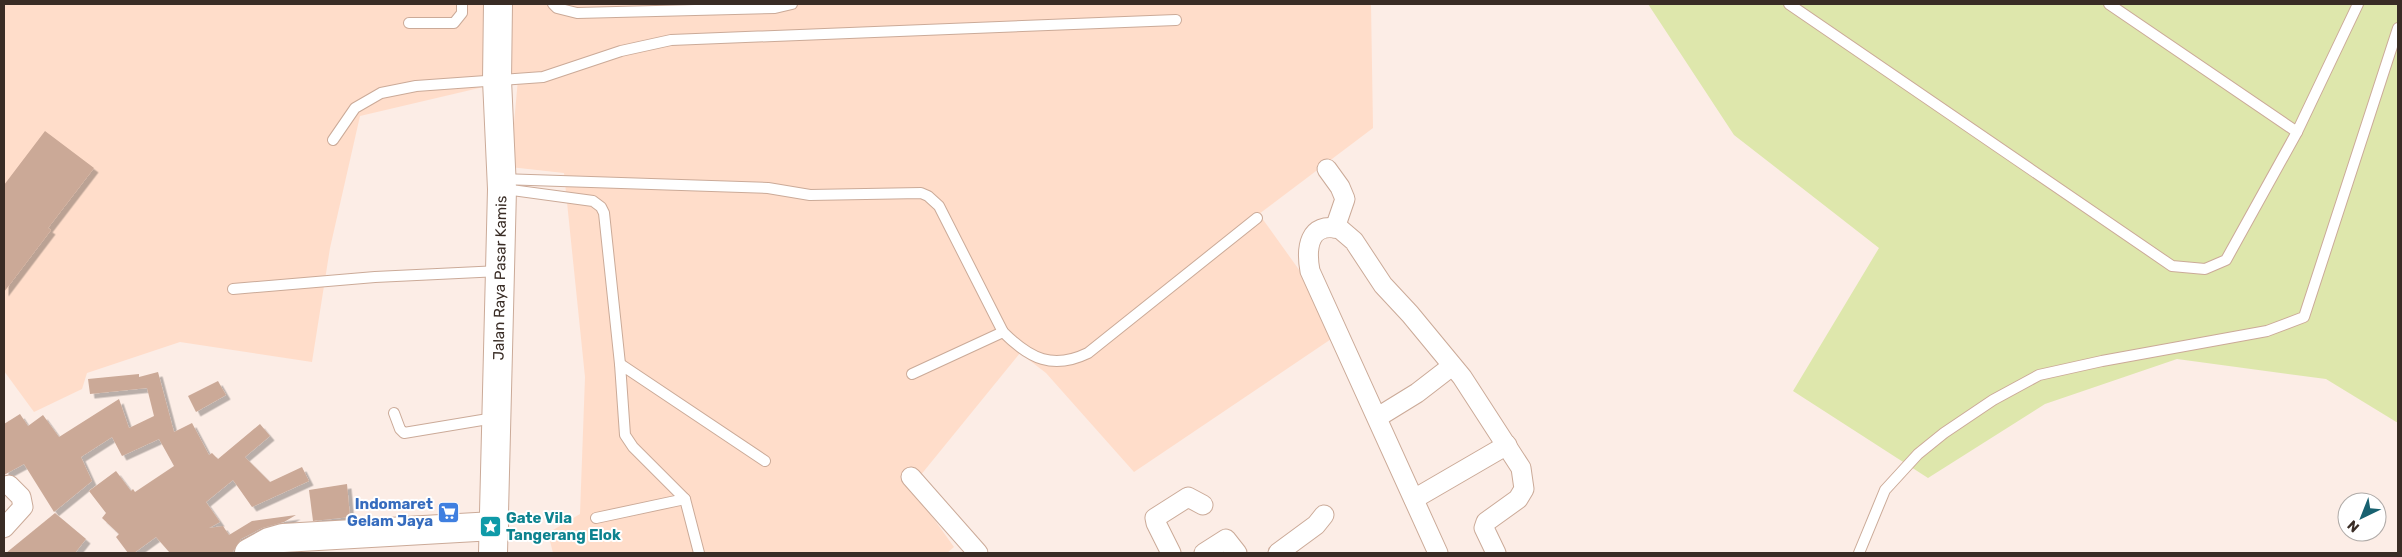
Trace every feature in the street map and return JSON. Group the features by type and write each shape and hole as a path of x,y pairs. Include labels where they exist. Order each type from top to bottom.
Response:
{"main road":[{"name":"Jalan Raya Pasar Kamis","path":"494,553 502,184 497,80 498,4"},
{"path":"248,553 269,542 283,538 494,526"}],"street":[{"path":"1327,169 1340,187 1345,199 1335,228"},
{"path":"1438,553 1378,417 1310,271 1307,253 1311,239 1322,230 1335,228 1344,231 1354,241 1383,285 1452,366 1521,468 1524,489 1518,499 1486,522 1484,528 1496,553"},
{"path":"1378,417 1417,393 1452,366"},
{"path":"1414,499 1507,445"},
{"path":"911,477 978,553"},
{"path":"4,528 23,507 21,497 9,485"},
{"path":"1171,553 1155,518 1188,497 1203,506"},
{"path":"1278,553 1316,525 1324,516"},
{"path":"1204,553 1226,539 1237,553"}],"lane":[{"path":"409,23 454,23 462,13 462,4"},
{"path":"553,4 558,8 577,13 675,7 775,8 792,4"},
{"path":"1789,4 2172,266 2205,269 2226,260 2297,132 2358,4"},
{"path":"2108,4 2297,132"},
{"path":"332,140 355,108 381,93 416,86 543,76 621,51 671,40 1176,20"},
{"path":"1859,553 1886,490 1918,454 1944,433 1993,400 2039,375 2102,361 2267,330 2304,317 2398,28"},
{"path":"502,184 750,186 810,195 921,193 928,196 939,206 1003,332 1039,358 1057,363 1071,361 1088,353 1257,218"},
{"path":"502,184 593,201 601,207 604,214 620,364 625,435 633,447 685,500 699,553"},
{"path":"233,289 375,277 501,271"},
{"path":"912,374 1003,332"},
{"path":"620,364 765,460"},
{"path":"394,413 400,429 404,433 498,417"},
{"path":"596,518 685,500"}],"shaded area":[{"path":"4,4 1371,4 1373,128 1259,214 1343,331 1134,472 1046,373 1020,353 911,487 954,547 947,553 553,553 548,533 580,514 585,377 564,173 510,167 518,79 360,116 330,248 312,362 180,342 87,373 82,389 34,412 4,371"}],"green space":[{"path":"1648,4 2398,4 2398,423 2326,379 2177,359 2045,404 1928,478 1793,391 1879,248 1734,135"}],"building":[{"path":"45,131 94,168 48,228 51,230 4,292 4,185"},
{"path":"158,372 174,432 192,423 209,455 212,453 218,459 260,424 270,436 245,457 270,482 302,467 309,481 252,507 233,480 206,502 220,522 209,528 223,526 229,535 252,521 296,515 284,522 262,528 241,539 232,553 170,553 156,537 134,553 128,553 116,537 119,534 102,518 106,513 89,491 116,471 131,491 133,489 135,492 174,466 159,439 122,456 112,437 81,457 92,481 54,512 24,464 4,475 4,424 20,414 28,426 43,415 59,437 119,399 129,428 154,416 147,388 90,394 88,379 139,374 139,377"},
{"path":"218,381 226,395 196,412 188,396"},
{"path":"347,484 350,517 313,521 309,490"},
{"path":"55,513 86,539 75,553 6,553"}],"place":[{"name":"Indomaret Gelam Jaya","path":"449,513"},
{"name":"Gate Vila Tangerang Elok","path":"490,527"}]}
